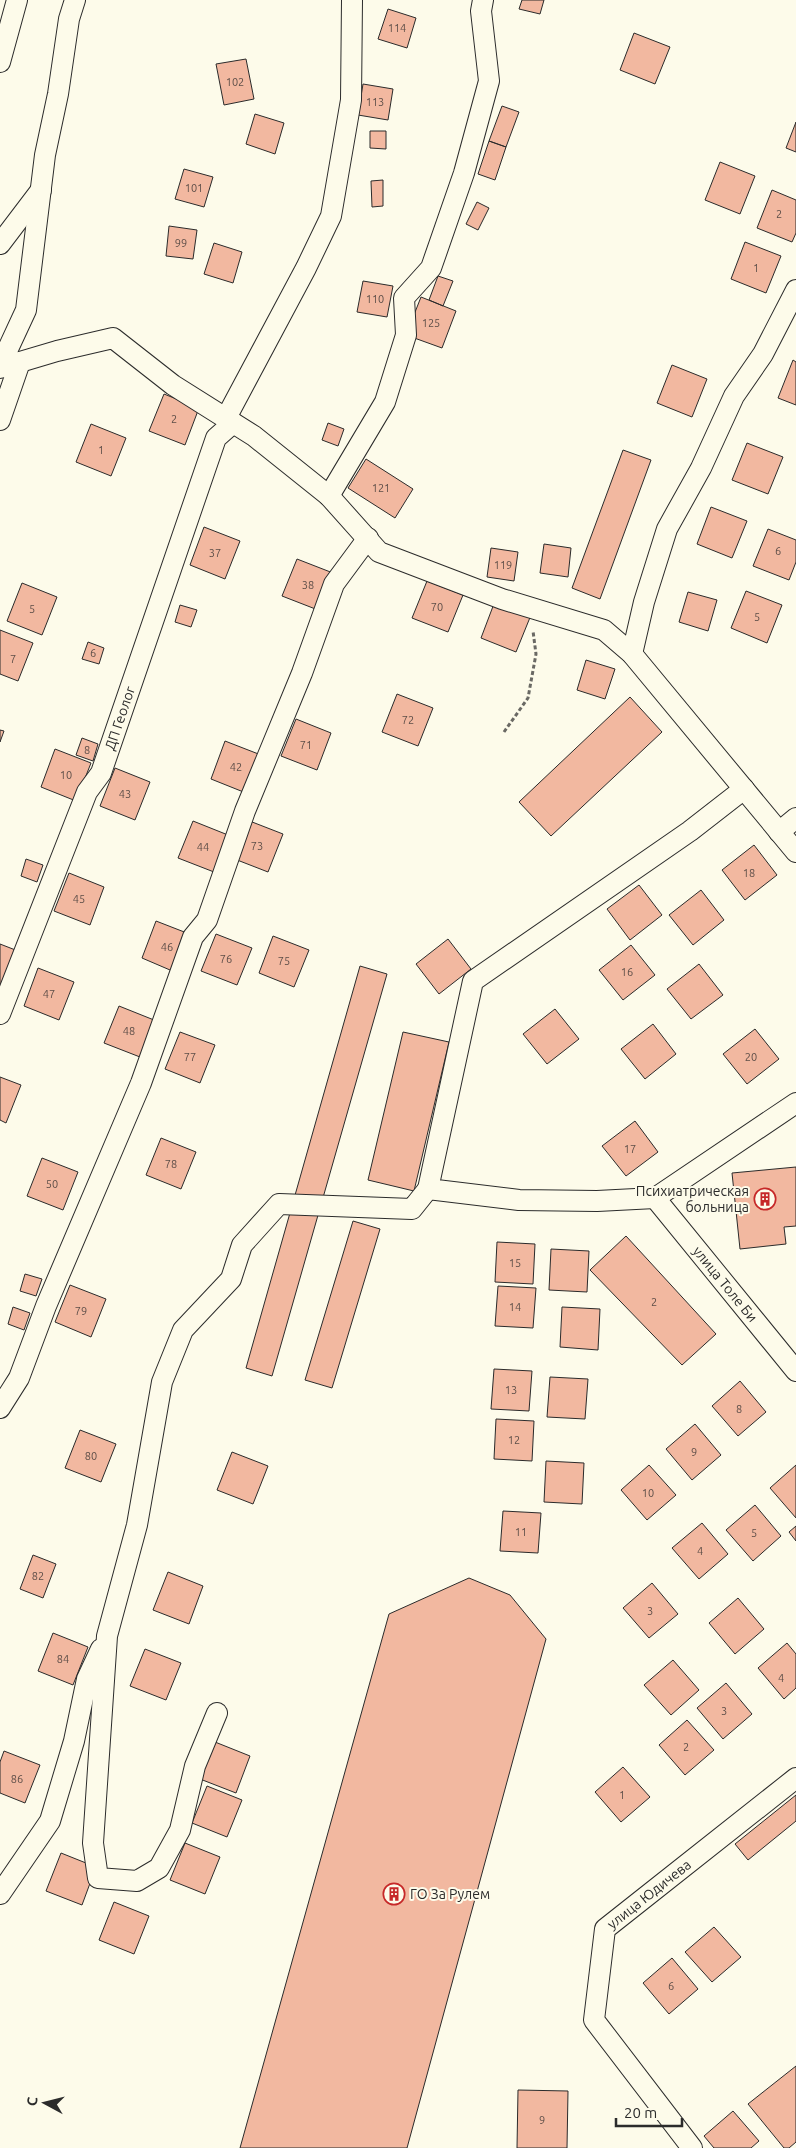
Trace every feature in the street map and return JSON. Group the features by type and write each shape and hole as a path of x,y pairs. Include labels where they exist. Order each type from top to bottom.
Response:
{"street":[{"path":"0,62 16,0"},
{"path":"0,367 26,310 45,155 58,94 69,19 75,0"},
{"name":"ДП Геолог","path":"0,1014 87,792 101,773 216,438 230,421 330,216 351,100 352,0"},
{"path":"329,496 385,402 406,335 404,298 431,268 464,172 489,80 481,11 483,0"},
{"path":"0,244 41,190"},
{"path":"632,654 644,602 667,529 701,468 734,396 763,354 796,290"},
{"path":"0,367 113,338 174,385 254,436 329,496 380,552 502,599 604,630 632,654 796,852"},
{"path":"0,420 20,362"},
{"path":"0,1408 19,1378 46,1306 141,1083 193,937 207,920 245,810 302,673 334,584 368,538"},
{"path":"0,1894 50,1821 74,1741 88,1679 107,1636 137,1525 162,1382 183,1330 231,1279 242,1245 279,1204 412,1209 428,1189 473,981 690,831 744,789"},
{"path":"779,832 796,818"},
{"path":"428,1189 520,1200 597,1202 655,1198 796,1103"},
{"name":"улица Толе Би","path":"655,1198 796,1371"},
{"path":"107,1636 93,1843 98,1878 137,1881 159,1868 180,1830 195,1766 217,1713"},
{"name":"улица Юдичева","path":"692,2148 594,2020 605,1929 796,1778"}],"path":[{"path":"504,732 528,698 536,654 531,608"}],"building":[{"path":"522,0 544,0 540,14 519,9"},
{"path":"388,9 416,18 407,48 378,39"},
{"path":"634,33 670,47 655,84 620,70"},
{"path":"246,59 254,99 224,105 216,64"},
{"path":"363,84 393,89 388,120 358,115"},
{"path":"502,106 519,112 506,147 489,141"},
{"path":"255,114 284,123 275,154 246,144"},
{"path":"796,122 796,152 786,148"},
{"path":"370,131 386,131 386,149 370,148"},
{"path":"489,141 506,147 495,180 478,174"},
{"path":"720,162 755,176 740,214 705,200"},
{"path":"184,169 213,177 204,207 175,199"},
{"path":"383,180 383,206 372,207 371,181"},
{"path":"772,190 796,200 796,233 792,242 757,228"},
{"path":"477,202 489,208 478,230 466,224"},
{"path":"169,226 197,230 193,259 166,256"},
{"path":"745,242 781,256 766,293 731,279"},
{"path":"214,243 242,252 233,283 204,274"},
{"path":"438,276 453,281 443,306 429,300"},
{"path":"363,281 393,286 387,317 357,312"},
{"path":"421,297 456,311 442,348 406,335"},
{"path":"793,360 796,362 796,405 778,398"},
{"path":"672,365 707,379 692,417 657,403"},
{"path":"164,394 199,408 185,445 149,431"},
{"path":"328,423 344,429 338,446 322,440"},
{"path":"91,424 126,438 111,476 76,462"},
{"path":"747,443 783,457 768,494 732,480"},
{"path":"623,450 651,460 600,599 572,588"},
{"path":"366,459 413,489 395,518 348,488"},
{"path":"711,507 747,521 732,558 697,544"},
{"path":"204,527 240,541 225,579 190,565"},
{"path":"768,529 796,540 796,562 789,580 753,566"},
{"path":"544,544 571,548 568,577 540,573"},
{"path":"491,548 518,552 514,581 487,577"},
{"path":"297,559 333,573 318,610 282,596"},
{"path":"427,581 463,595 448,632 412,618"},
{"path":"22,583 57,597 42,635 7,621"},
{"path":"746,591 782,605 767,643 731,628"},
{"path":"688,592 717,600 708,631 679,622"},
{"path":"495,601 531,615 516,652 481,638"},
{"path":"180,605 197,610 191,627 175,622"},
{"path":"0,630 33,643 18,681 0,674"},
{"path":"88,642 104,648 99,664 82,659"},
{"path":"586,660 615,669 605,699 577,690"},
{"path":"397,694 433,708 418,746 382,732"},
{"path":"630,697 662,732 551,836 519,802"},
{"path":"296,719 331,733 317,770 281,756"},
{"path":"0,730 4,731 0,742"},
{"path":"82,738 98,744 93,761 76,755"},
{"path":"225,741 261,755 246,793 211,779"},
{"path":"55,749 91,763 76,801 41,787"},
{"path":"115,768 150,782 135,820 100,806"},
{"path":"247,820 283,834 268,872 232,858"},
{"path":"193,821 228,835 214,872 178,858"},
{"path":"754,845 777,875 745,900 722,870"},
{"path":"26,859 43,865 37,882 21,876"},
{"path":"69,873 104,887 90,925 54,911"},
{"path":"639,885 662,915 630,940 607,909"},
{"path":"701,890 724,920 693,945 669,915"},
{"path":"156,921 192,935 177,973 142,958"},
{"path":"216,934 252,948 237,985 201,971"},
{"path":"273,936 309,950 294,987 259,973"},
{"path":"448,939 471,969 439,994 416,964"},
{"path":"0,944 18,951 0,988"},
{"path":"631,945 655,975 623,1000 599,970"},
{"path":"699,964 723,995 691,1019 667,989"},
{"path":"360,966 387,974 272,1376 246,1368"},
{"path":"38,968 74,982 59,1020 24,1006"},
{"path":"119,1006 154,1020 140,1057 104,1043"},
{"path":"555,1009 579,1039 547,1064 523,1034"},
{"path":"653,1024 676,1054 645,1079 621,1049"},
{"path":"755,1029 779,1059 747,1084 723,1054"},
{"path":"180,1032 215,1045 200,1083 165,1069"},
{"path":"403,1032 449,1042 414,1191 368,1180"},
{"path":"0,1077 21,1085 6,1123 0,1120"},
{"path":"635,1121 658,1152 626,1176 602,1146"},
{"path":"161,1138 196,1152 181,1189 146,1175"},
{"path":"42,1158 78,1172 63,1210 27,1196"},
{"name":"Психиатрическая больница","path":"796,1167 796,1226 784,1227 786,1244 740,1249 732,1173"},
{"path":"353,1221 380,1229 332,1388 305,1380"},
{"path":"626,1236 716,1334 682,1365 590,1270"},
{"path":"497,1242 535,1244 533,1284 495,1282"},
{"path":"551,1249 589,1251 587,1292 549,1290"},
{"path":"25,1274 42,1279 36,1296 20,1291"},
{"path":"70,1285 106,1299 91,1337 55,1322"},
{"path":"498,1286 536,1288 533,1328 495,1326"},
{"path":"13,1307 30,1313 24,1330 8,1324"},
{"path":"562,1307 600,1309 598,1350 560,1347"},
{"path":"494,1369 532,1371 529,1411 491,1409"},
{"path":"550,1377 588,1379 585,1419 547,1417"},
{"path":"740,1381 766,1412 738,1436 712,1406"},
{"path":"496,1419 534,1421 532,1461 494,1459"},
{"path":"695,1424 721,1455 692,1480 666,1449"},
{"path":"80,1430 116,1444 101,1482 65,1468"},
{"path":"232,1452 268,1466 253,1504 217,1490"},
{"path":"546,1461 584,1463 582,1504 544,1502"},
{"path":"649,1465 676,1495 647,1520 621,1490"},
{"path":"796,1465 796,1518 770,1488"},
{"path":"755,1505 781,1536 753,1561 726,1530"},
{"path":"503,1511 541,1513 538,1553 500,1551"},
{"path":"702,1523 728,1554 699,1579 672,1548"},
{"path":"796,1526 796,1541 789,1532"},
{"path":"33,1555 56,1564 43,1598 20,1589"},
{"path":"168,1572 203,1586 189,1624 153,1610"},
{"name":"ГО За Рулем","path":"469,1578 510,1595 546,1639 407,2148 240,2148 389,1614"},
{"path":"652,1583 678,1614 649,1638 623,1608"},
{"path":"738,1598 764,1629 735,1654 709,1623"},
{"path":"53,1633 88,1647 73,1685 38,1671"},
{"path":"787,1643 796,1654 796,1688 784,1699 758,1668"},
{"path":"145,1649 181,1663 166,1700 130,1686"},
{"path":"673,1660 699,1690 671,1715 644,1685"},
{"path":"726,1683 752,1714 723,1739 697,1708"},
{"path":"687,1720 714,1750 685,1775 659,1745"},
{"path":"215,1742 250,1756 236,1793 200,1779"},
{"path":"4,1751 40,1765 25,1803 0,1793 0,1762"},
{"path":"623,1767 650,1797 621,1822 595,1792"},
{"path":"207,1786 242,1800 227,1837 192,1823"},
{"path":"796,1795 796,1821 748,1860 735,1844"},
{"path":"185,1843 220,1857 205,1894 170,1880"},
{"path":"61,1853 96,1867 82,1905 46,1891"},
{"path":"114,1902 149,1916 134,1954 99,1940"},
{"path":"714,1927 741,1957 712,1982 685,1952"},
{"path":"672,1958 698,1989 669,2014 643,1983"},
{"path":"796,2066 796,2142 789,2148 784,2148 748,2104"},
{"path":"518,2090 568,2091 567,2148 517,2148"},
{"path":"733,2111 759,2141 751,2148 714,2148 704,2136"}],"place":[{"name":"Психиатрическая больница","path":"765,1199"},
{"name":"ГО За Рулем","path":"394,1894"}]}
